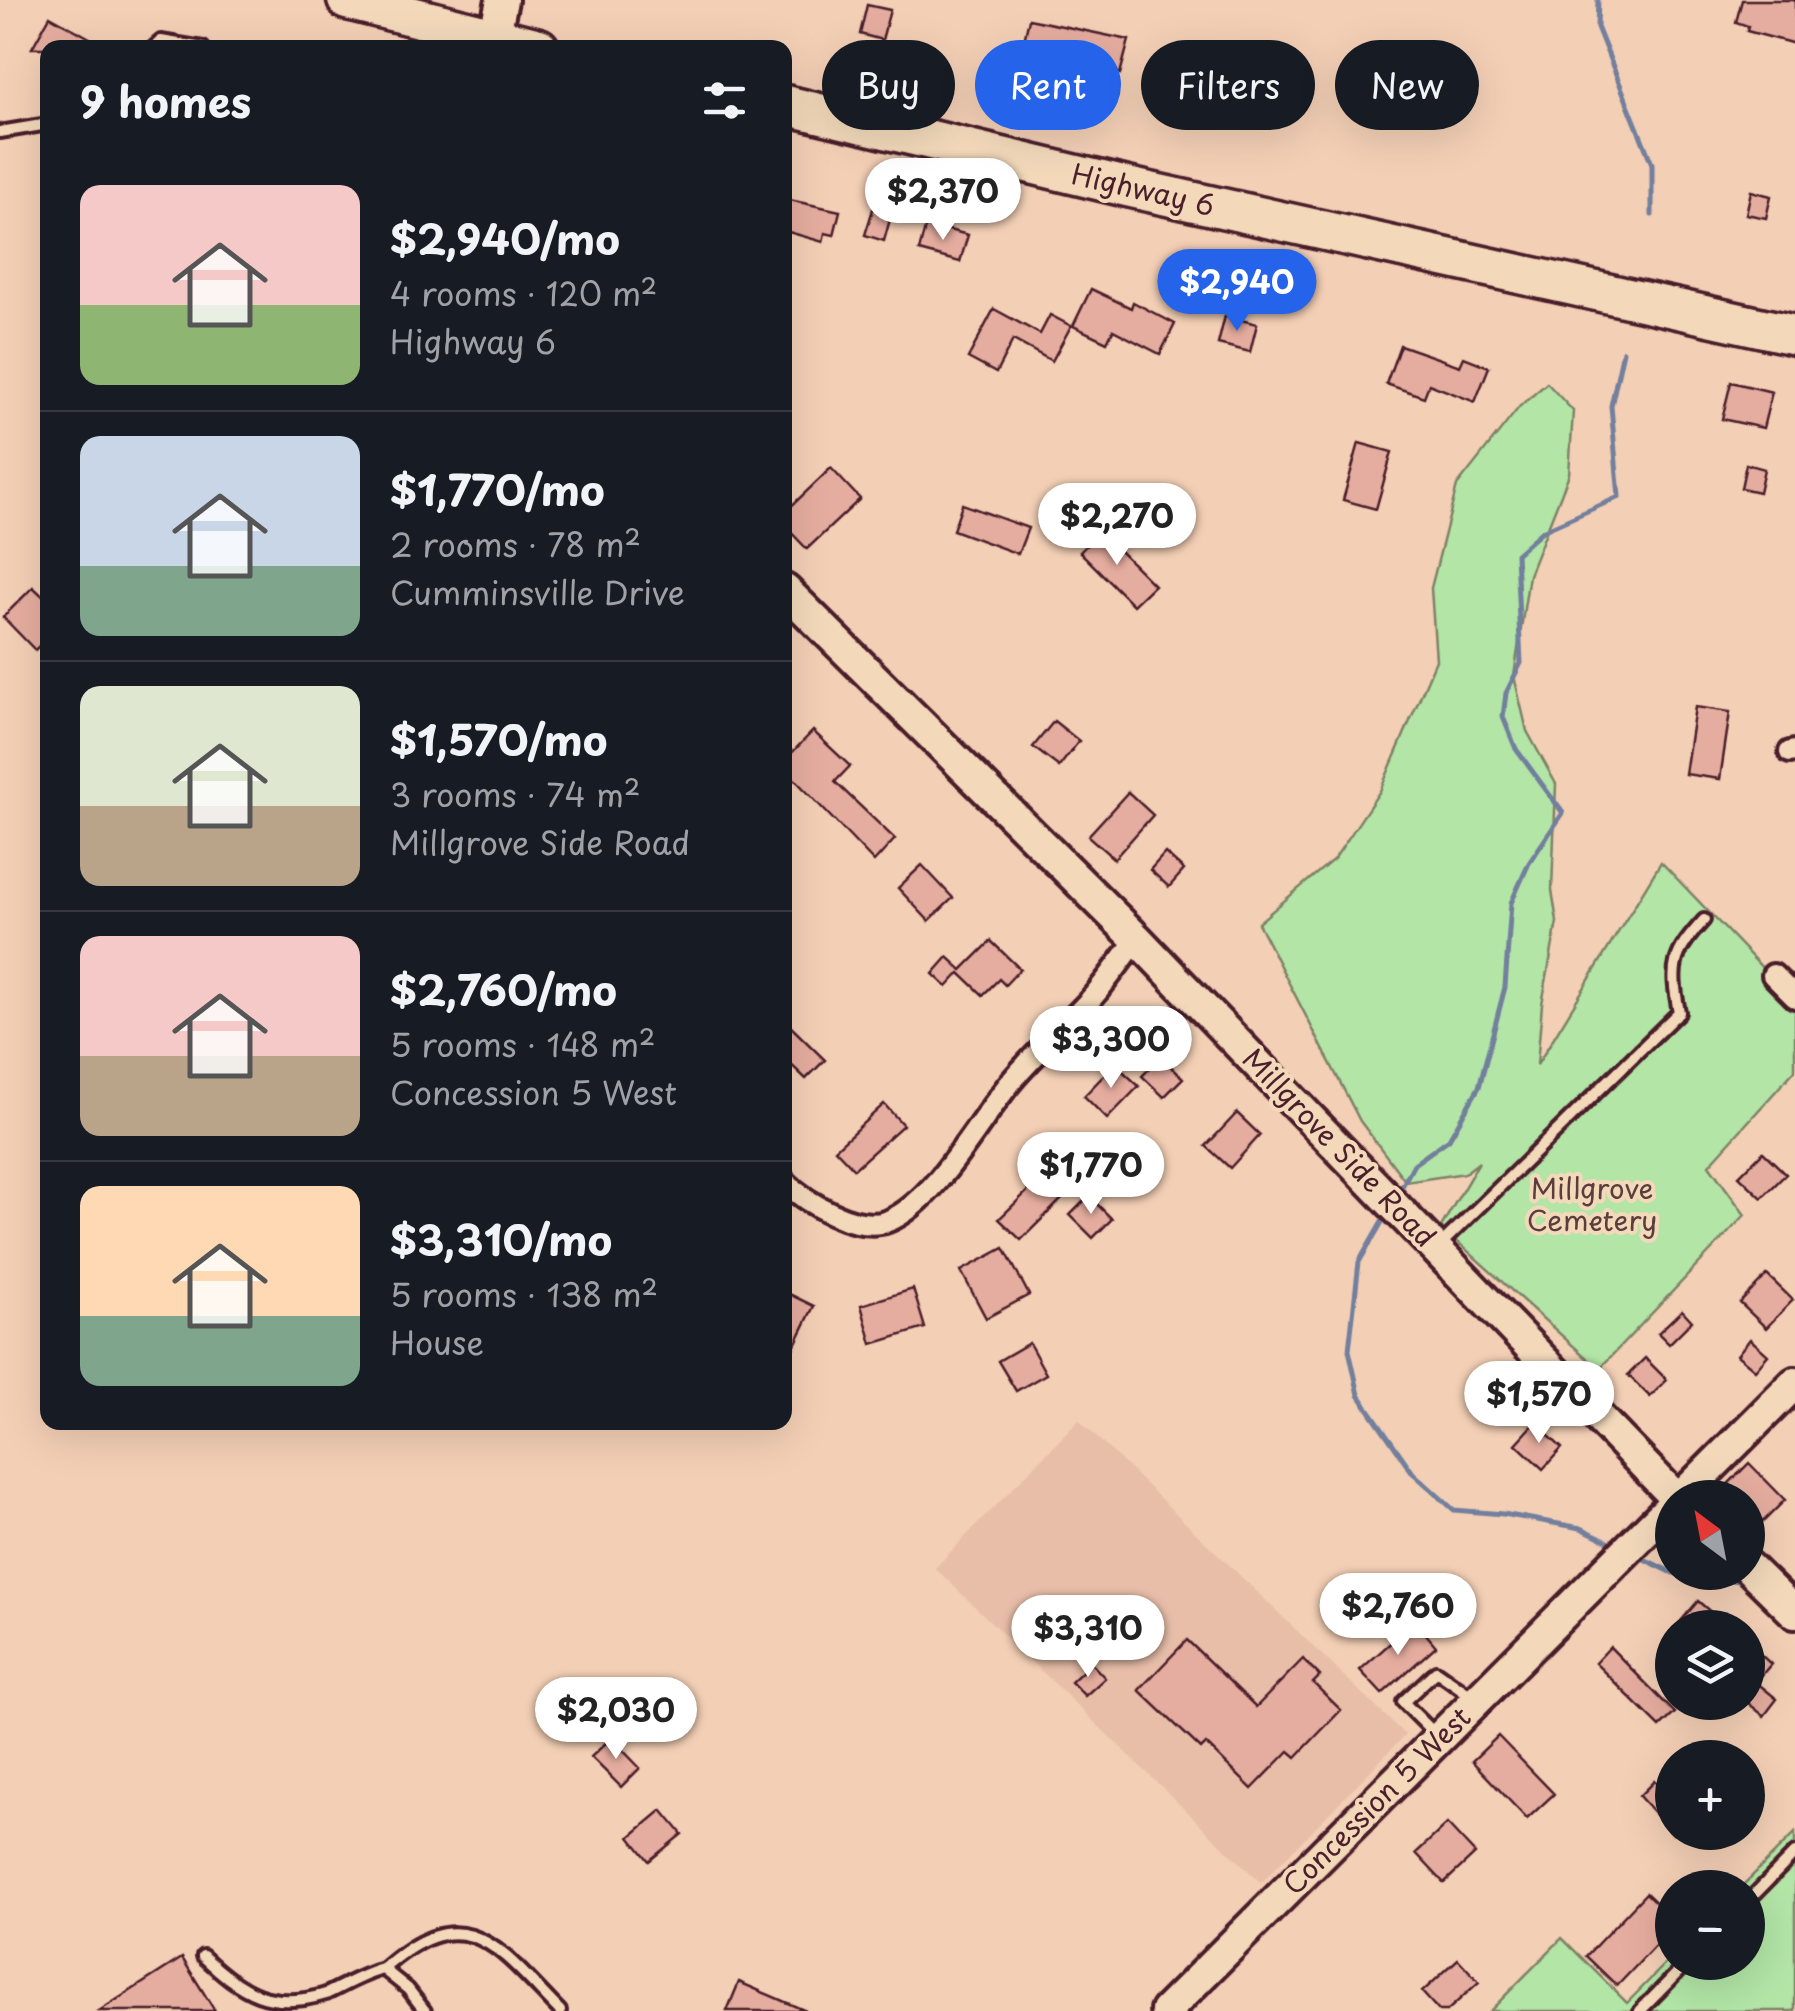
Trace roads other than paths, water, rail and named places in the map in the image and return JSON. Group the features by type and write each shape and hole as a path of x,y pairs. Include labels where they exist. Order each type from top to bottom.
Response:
{"highway":[{"path":"358,1 496,28 522,40"},
{"name":"Highway 6","path":"792,108 1127,187 1795,335"}],"main road":[{"name":"Millgrove Side Road","path":"792,597 1137,939 1661,1480"},
{"path":"1696,1480 1795,1383"},
{"name":"Concession 5 West","path":"1166,2011 1655,1522"},
{"path":"1765,1583 1795,1612"}],"street":[{"path":"792,1189 803,1200 844,1219 885,1223 910,1208 1011,1081 1094,996 1137,939"},
{"path":"1773,976 1795,997"}],"lane":[{"path":"0,132 40,125"},
{"path":"1436,1249 1679,1012 1672,973 1680,946 1704,920"},
{"path":"1439,1738 1402,1702 1436,1672 1478,1700"},
{"path":"1765,1884 1795,1853"},
{"path":"203,1956 234,1985 258,2000 292,2008 383,1969 412,1947 454,1931 491,1942 560,2011"},
{"path":"383,1969 408,1989 425,2011"},
{"path":"1640,2011 1670,1980"}],"waterway":[{"path":"1598,0 1597,27 1652,164 1652,215"},
{"path":"1399,1192 1414,1164 1449,1139 1479,1087 1505,987 1511,903 1529,863 1563,813 1516,749 1503,717 1506,693 1521,663 1516,554 1542,531 1619,497 1611,406 1623,351"},
{"path":"1386,1215 1359,1262 1349,1350 1359,1395 1413,1473 1454,1510 1581,1528 1612,1543"},
{"path":"1642,1558 1655,1564"}],"park label":[{"name":"Millgrove Cemetery","path":"1592,1205"}]}
